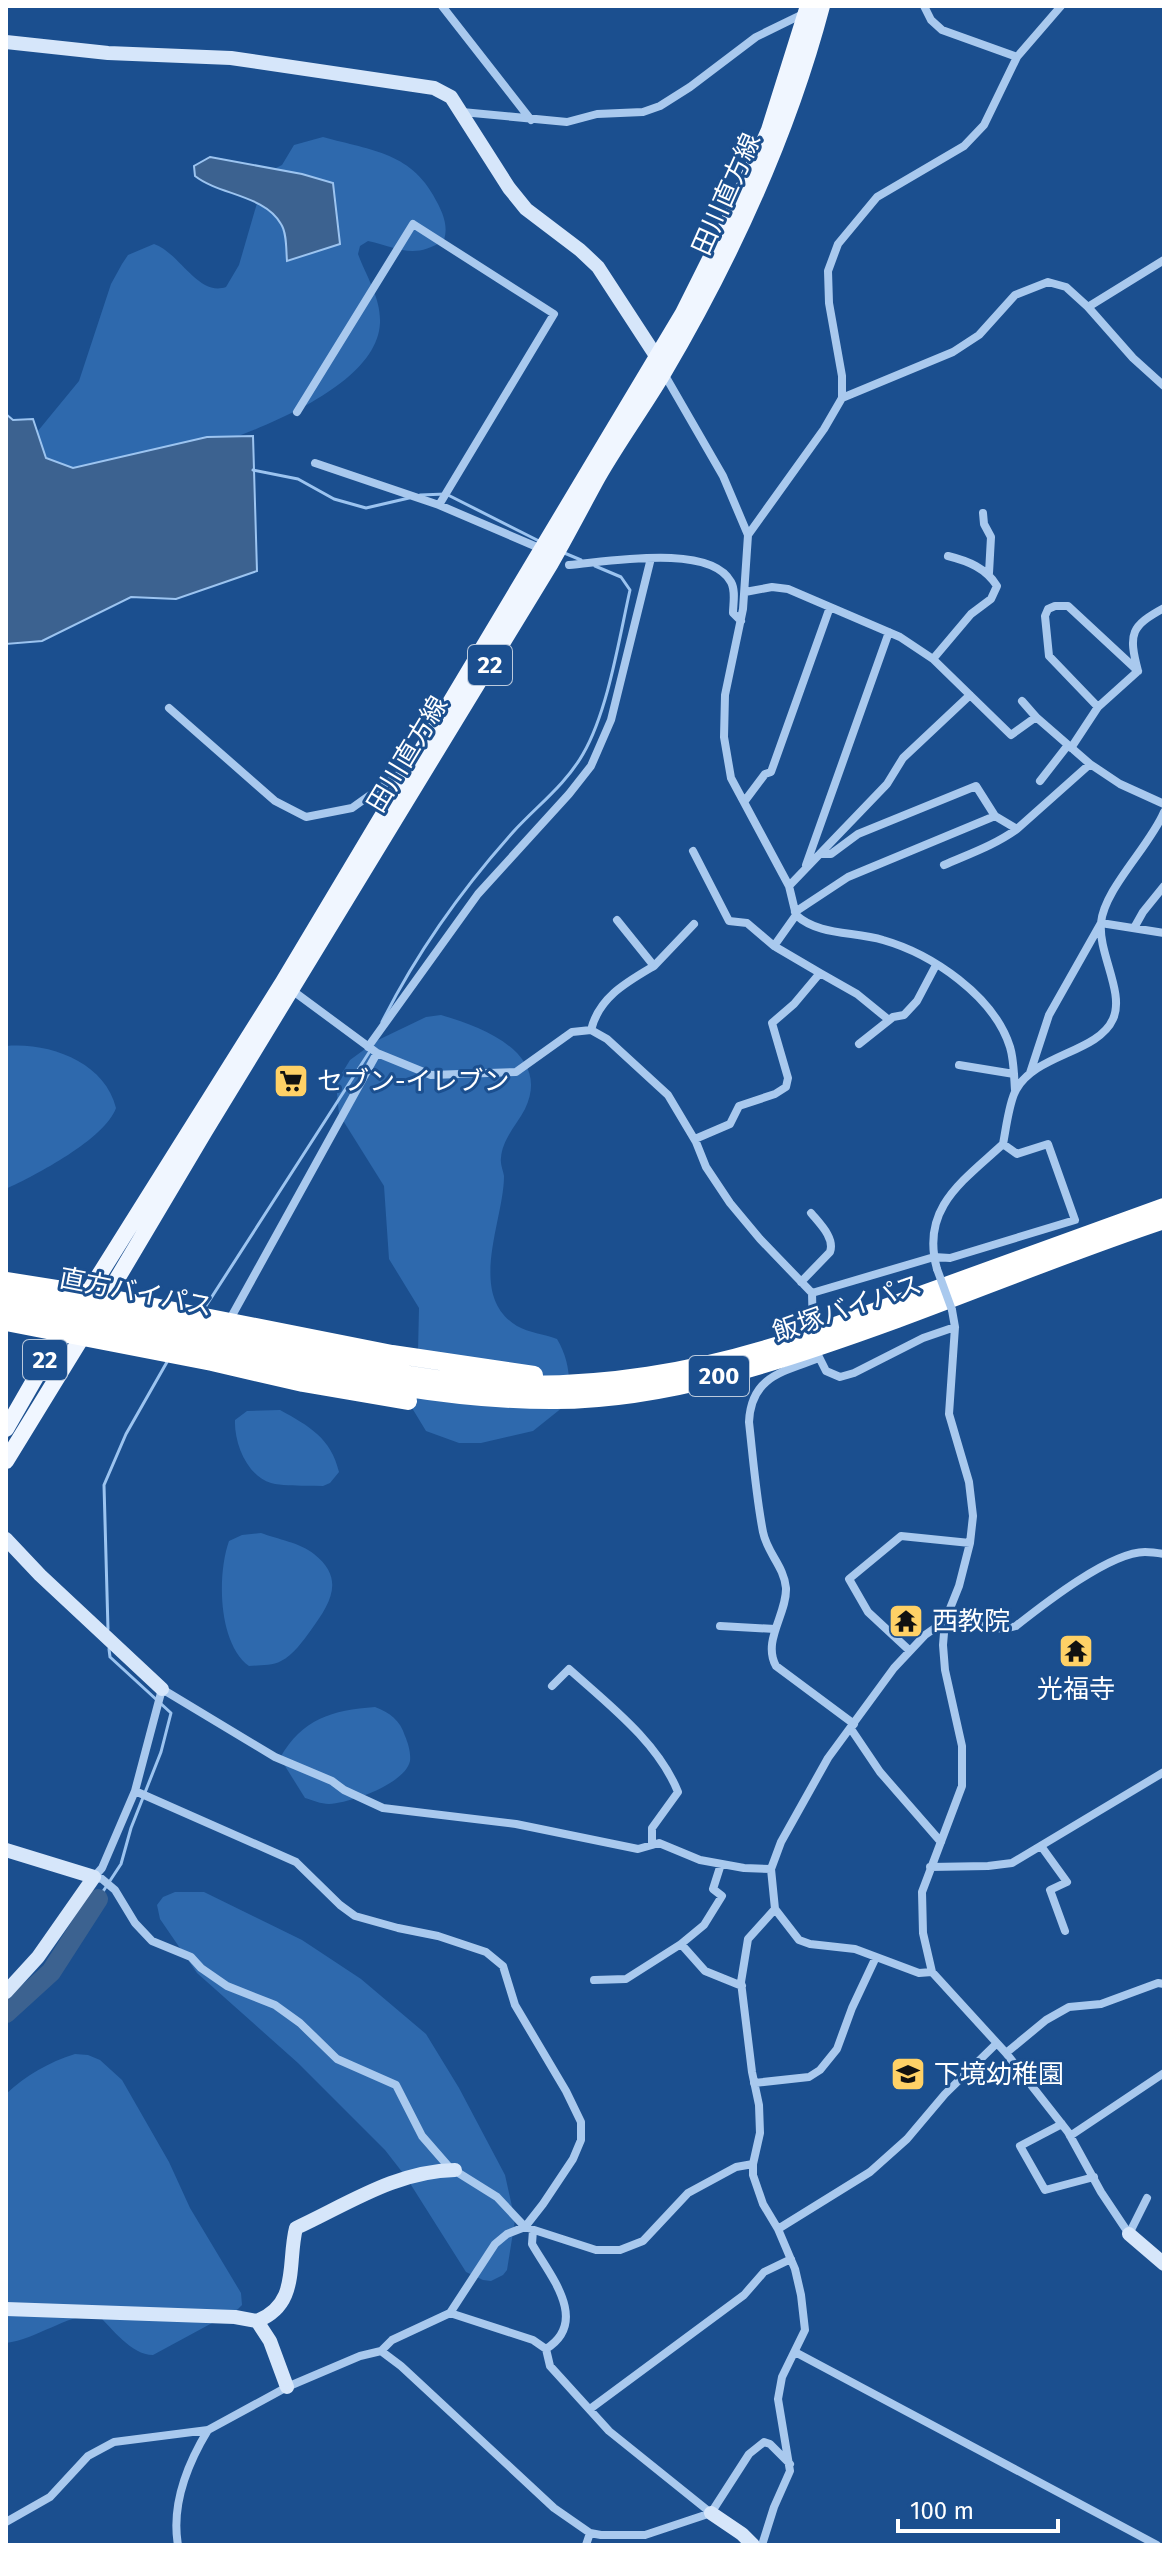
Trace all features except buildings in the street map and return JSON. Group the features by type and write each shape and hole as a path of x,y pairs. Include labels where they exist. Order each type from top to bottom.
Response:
{"highway":[{"name":"200","path":"254,1350 480,1383 620,1381 689,1371 759,1353 816,1347 1164,1207"},
{"name":"飯塚バイパス","path":"254,1350 401,1388 456,1395 554,1401 657,1389 756,1367 816,1347 1164,1220"},
{"path":"6,1281 392,1354 580,1382"},
{"name":"直方バイパス","path":"6,1294 254,1350"},
{"name":"直方バイパス","path":"6,1307 183,1341 254,1350"},
{"path":"6,1322 382,1398 500,1407 554,1401"}],"main road":[{"name":"田川直方線","path":"287,986 412,765 555,556 656,356 683,313 717,245 769,130 812,8"},
{"name":"田川直方線","path":"6,1461 83,1336 97,1296 555,556 599,475 664,373 734,241 759,185 801,74 812,8"},
{"name":"田川直方線","path":"6,1429 62,1331 97,1296"}],"street":[{"path":"442,6 531,120"},
{"path":"924,6 931,20 942,30 1017,57"},
{"path":"748,535 824,429 842,398 842,376 829,303 828,271 838,244 877,197 964,146 984,125 1017,57 1061,6"},
{"path":"462,112 567,122 597,114 643,112 660,106 690,87 756,37 812,8"},
{"path":"6,42 108,53 231,58 434,88 451,97 509,188 526,209 598,267 656,356 723,476 748,535 741,621 725,695 724,737 731,778 789,886 796,914 814,928 883,940 959,979 982,1001 1007,1037 1012,1051 1015,1090 1003,1144 946,1198 934,1224 934,1257 955,1327 949,1414 969,1482 973,1516 959,1586 945,1621 945,1670 962,1746 962,1786 922,1892 923,1933 932,1972 1006,2053 1062,2124 1129,2234 1164,2264"},
{"path":"297,412 413,224 554,314 439,505"},
{"path":"1088,307 1164,260"},
{"path":"842,398 953,352 979,335 1015,295 1048,282 1066,287 1164,386"},
{"path":"315,463 439,505 555,556 697,560 729,578 734,586 733,613 741,621"},
{"path":"983,513 984,524 991,537 989,573"},
{"path":"933,659 971,614 991,599 997,586 989,573 948,556"},
{"path":"368,1047 478,894 591,766 611,720 651,558"},
{"path":"745,592 772,587 788,589 889,632 933,659 1011,735 1036,717"},
{"path":"1098,707 1052,663 1045,616 1048,609 1068,606 1138,671"},
{"path":"744,802 765,774 771,772 830,607"},
{"path":"1138,671 1133,652 1136,629 1140,621 1164,608"},
{"path":"805,870 889,632"},
{"path":"1040,781 1070,747 1098,707 1138,671"},
{"path":"789,886 887,784 903,758 970,695"},
{"path":"1022,701 1090,764 1120,784 1164,804"},
{"path":"169,708 275,801 306,817 352,808 412,765"},
{"path":"944,865 1000,842 1090,764"},
{"path":"820,854 831,854 858,834 976,786 995,816 1017,829"},
{"path":"1030,1075 1049,1015 1101,923 1107,902 1157,829 1164,812"},
{"path":"774,946 796,914 848,877 995,816"},
{"path":"693,851 729,921 747,923 774,946 857,994 889,1020"},
{"path":"1134,928 1164,886"},
{"path":"617,920 654,966"},
{"path":"1101,923 1164,933"},
{"path":"1015,1090 1038,1066 1103,1032 1113,1020 1117,1002 1104,954 1101,923"},
{"path":"591,1030 595,1013 610,995 654,966 694,924"},
{"path":"859,1044 889,1020 904,1015 917,1001 936,965"},
{"path":"695,1139 730,1124 739,1106 786,1087 788,1078 772,1023 794,1004 820,973"},
{"path":"287,986 377,1053 431,1075 516,1072 572,1032 591,1030 607,1039 668,1095 695,1139 706,1167 730,1203 812,1293 816,1347 826,1371 840,1377 854,1373 923,1338 955,1327"},
{"path":"229,1321 377,1053"},
{"path":"959,1065 1014,1074"},
{"path":"812,1293 934,1257 950,1258 1075,1220 1048,1144 1017,1154 1003,1144"},
{"path":"801,1282 832,1246 811,1213"},
{"path":"816,1347 768,1377 749,1406 763,1535 778,1562 785,1585 786,1596 775,1629 772,1652 776,1666 852,1726 880,1772 941,1842"},
{"path":"910,1651 868,1612 849,1579 901,1536 970,1543"},
{"path":"6,1539 162,1689 275,1757 332,1781 383,1808 516,1824 638,1849 659,1843 700,1860 744,1868 771,1869"},
{"path":"932,1972 919,1973 855,1949 799,1940 775,1909 771,1869 781,1842 808,1792 894,1668 925,1635 945,1621 1005,1629 1016,1626 1079,1581 1121,1557 1144,1551 1164,1554"},
{"path":"720,1626 775,1629"},
{"path":"552,1686 569,1669 633,1726 674,1780 678,1792 652,1828 652,1845"},
{"path":"6,1992 38,1957 102,1868 135,1791 162,1689"},
{"path":"930,1867 1012,1863 1164,1772"},
{"path":"6,2522 50,2497 88,2456 114,2442 208,2430 287,2387 360,2356 381,2351 392,2340 450,2313 495,2244 507,2234 529,2228 573,2159 581,2140 581,2122 515,2005 503,1966 486,1952 355,1916 296,1862 135,1791"},
{"path":"1041,1846 1067,1882 1050,1890 1065,1931"},
{"path":"6,1850 102,1879 115,1890 135,1923 152,1941 191,1957 227,1986 275,2005 300,2023 337,2059 396,2085 422,2136 455,2170 497,2197 529,2228 596,2250 620,2250 643,2241 688,2193 736,2167 753,2164"},
{"path":"594,1980 626,1979 681,1944 704,1925 722,1896 713,1889 721,1864"},
{"path":"762,2545 790,2471 778,2399 782,2377 805,2330 801,2295 791,2259 763,2204 753,2175 760,2133 759,2105 742,1986 748,1939 775,1909"},
{"path":"681,1944 705,1971 742,1986"},
{"path":"754,2083 809,2077 820,2070 837,2049 876,1957"},
{"path":"1006,2053 1046,2020 1069,2007 1101,2004 1158,1983 1164,1984"},
{"path":"778,2229 870,2172 907,2139 945,2094 997,2043"},
{"path":"1070,2136 1164,2073"},
{"path":"1062,2124 1020,2146 1045,2190 1094,2177"},
{"path":"6,2309 235,2317 257,2321 270,2316 281,2303 290,2281 296,2228 389,2182 427,2170 455,2170"},
{"path":"1129,2234 1147,2198"},
{"path":"529,2228 532,2244 557,2282 564,2302 565,2325 555,2343 546,2349"},
{"path":"590,2409 744,2295 764,2272 791,2259"},
{"path":"450,2313 533,2340 546,2349 550,2366 609,2431 736,2536 753,2545"},
{"path":"257,2321 270,2341 287,2387"},
{"path":"381,2351 554,2508 590,2533 645,2535 711,2513 740,2466 757,2445 764,2442 790,2464"},
{"path":"795,2352 1157,2545"},
{"path":"178,2545 175,2533 184,2476 208,2430"},
{"path":"586,2545 590,2533"}],"shaded area":[{"path":"323,137 390,156 404,164 428,187 445,222 444,240 424,250 406,251 368,241 360,246 358,254 376,296 380,314 369,354 341,383 301,408 204,449 112,477 79,486 19,454 79,381 111,284 128,255 154,244 206,286 226,287 239,265 264,179 282,165 294,145"},
{"path":"210,157 333,183 340,244 287,261 284,232 274,214 253,201 195,176 194,166"},
{"path":"6,414 13,420 33,419 46,458 73,468 207,437 253,436 257,571 176,599 131,597 42,641 6,644"},
{"path":"441,1015 493,1035 521,1058 529,1072 531,1089 525,1109 502,1151 504,1176 490,1277 493,1296 502,1312 517,1326 557,1339 567,1362 569,1378 568,1403 533,1431 481,1443 459,1443 426,1431 409,1403 411,1368 418,1352 419,1308 389,1259 384,1186 339,1114 336,1083 350,1060 376,1041 426,1017"},
{"path":"6,1046 40,1048 73,1058 100,1078 116,1108 109,1120 84,1144 6,1189"},
{"path":"280,1410 317,1434 330,1450 339,1472 330,1483 323,1486 271,1483 249,1466 237,1439 235,1420 247,1411"},
{"path":"261,1533 296,1544 314,1554 330,1573 332,1592 318,1620 290,1655 274,1664 249,1666 231,1642 226,1625 223,1572 229,1541 242,1535"},
{"path":"375,1707 394,1718 403,1730 410,1755 406,1769 376,1791 350,1800 329,1804 305,1798 280,1758 289,1745 298,1734 320,1719 345,1711"},
{"path":"175,1892 204,1892 302,1940 361,1979 426,2034 505,2175 515,2220 507,2270 503,2275 491,2281 466,2272 406,2177 385,2150 298,2063 197,1973 160,1919 157,1905 163,1897"},
{"path":"75,2054 100,2060 122,2080 169,2162 190,2208 241,2293 242,2305 238,2309 153,2355 130,2346 97,2314 74,2318 6,2343 6,2094 38,2070"}],"waterway":[{"path":"253,470 298,479 334,499 366,508 409,498"},
{"path":"420,495 446,494 541,542"},
{"path":"562,552 581,560"},
{"path":"382,1022 425,946 459,898 514,831 568,775 592,737 612,674 630,590 621,577 595,566"},
{"path":"204,1309 370,1051"},
{"path":"108,1629 104,1485 126,1434 167,1362"},
{"path":"98,1899 121,1864 131,1828 161,1752 171,1713 110,1657 109,1649"},
{"path":"6,2013 51,1972 98,1899"}],"place":[{"name":"セブン-イレブン","path":"291,1081"},
{"name":"西教院","path":"906,1621"},
{"name":"光福寺","path":"1076,1651"},
{"name":"下境幼稚園","path":"908,2074"}]}
